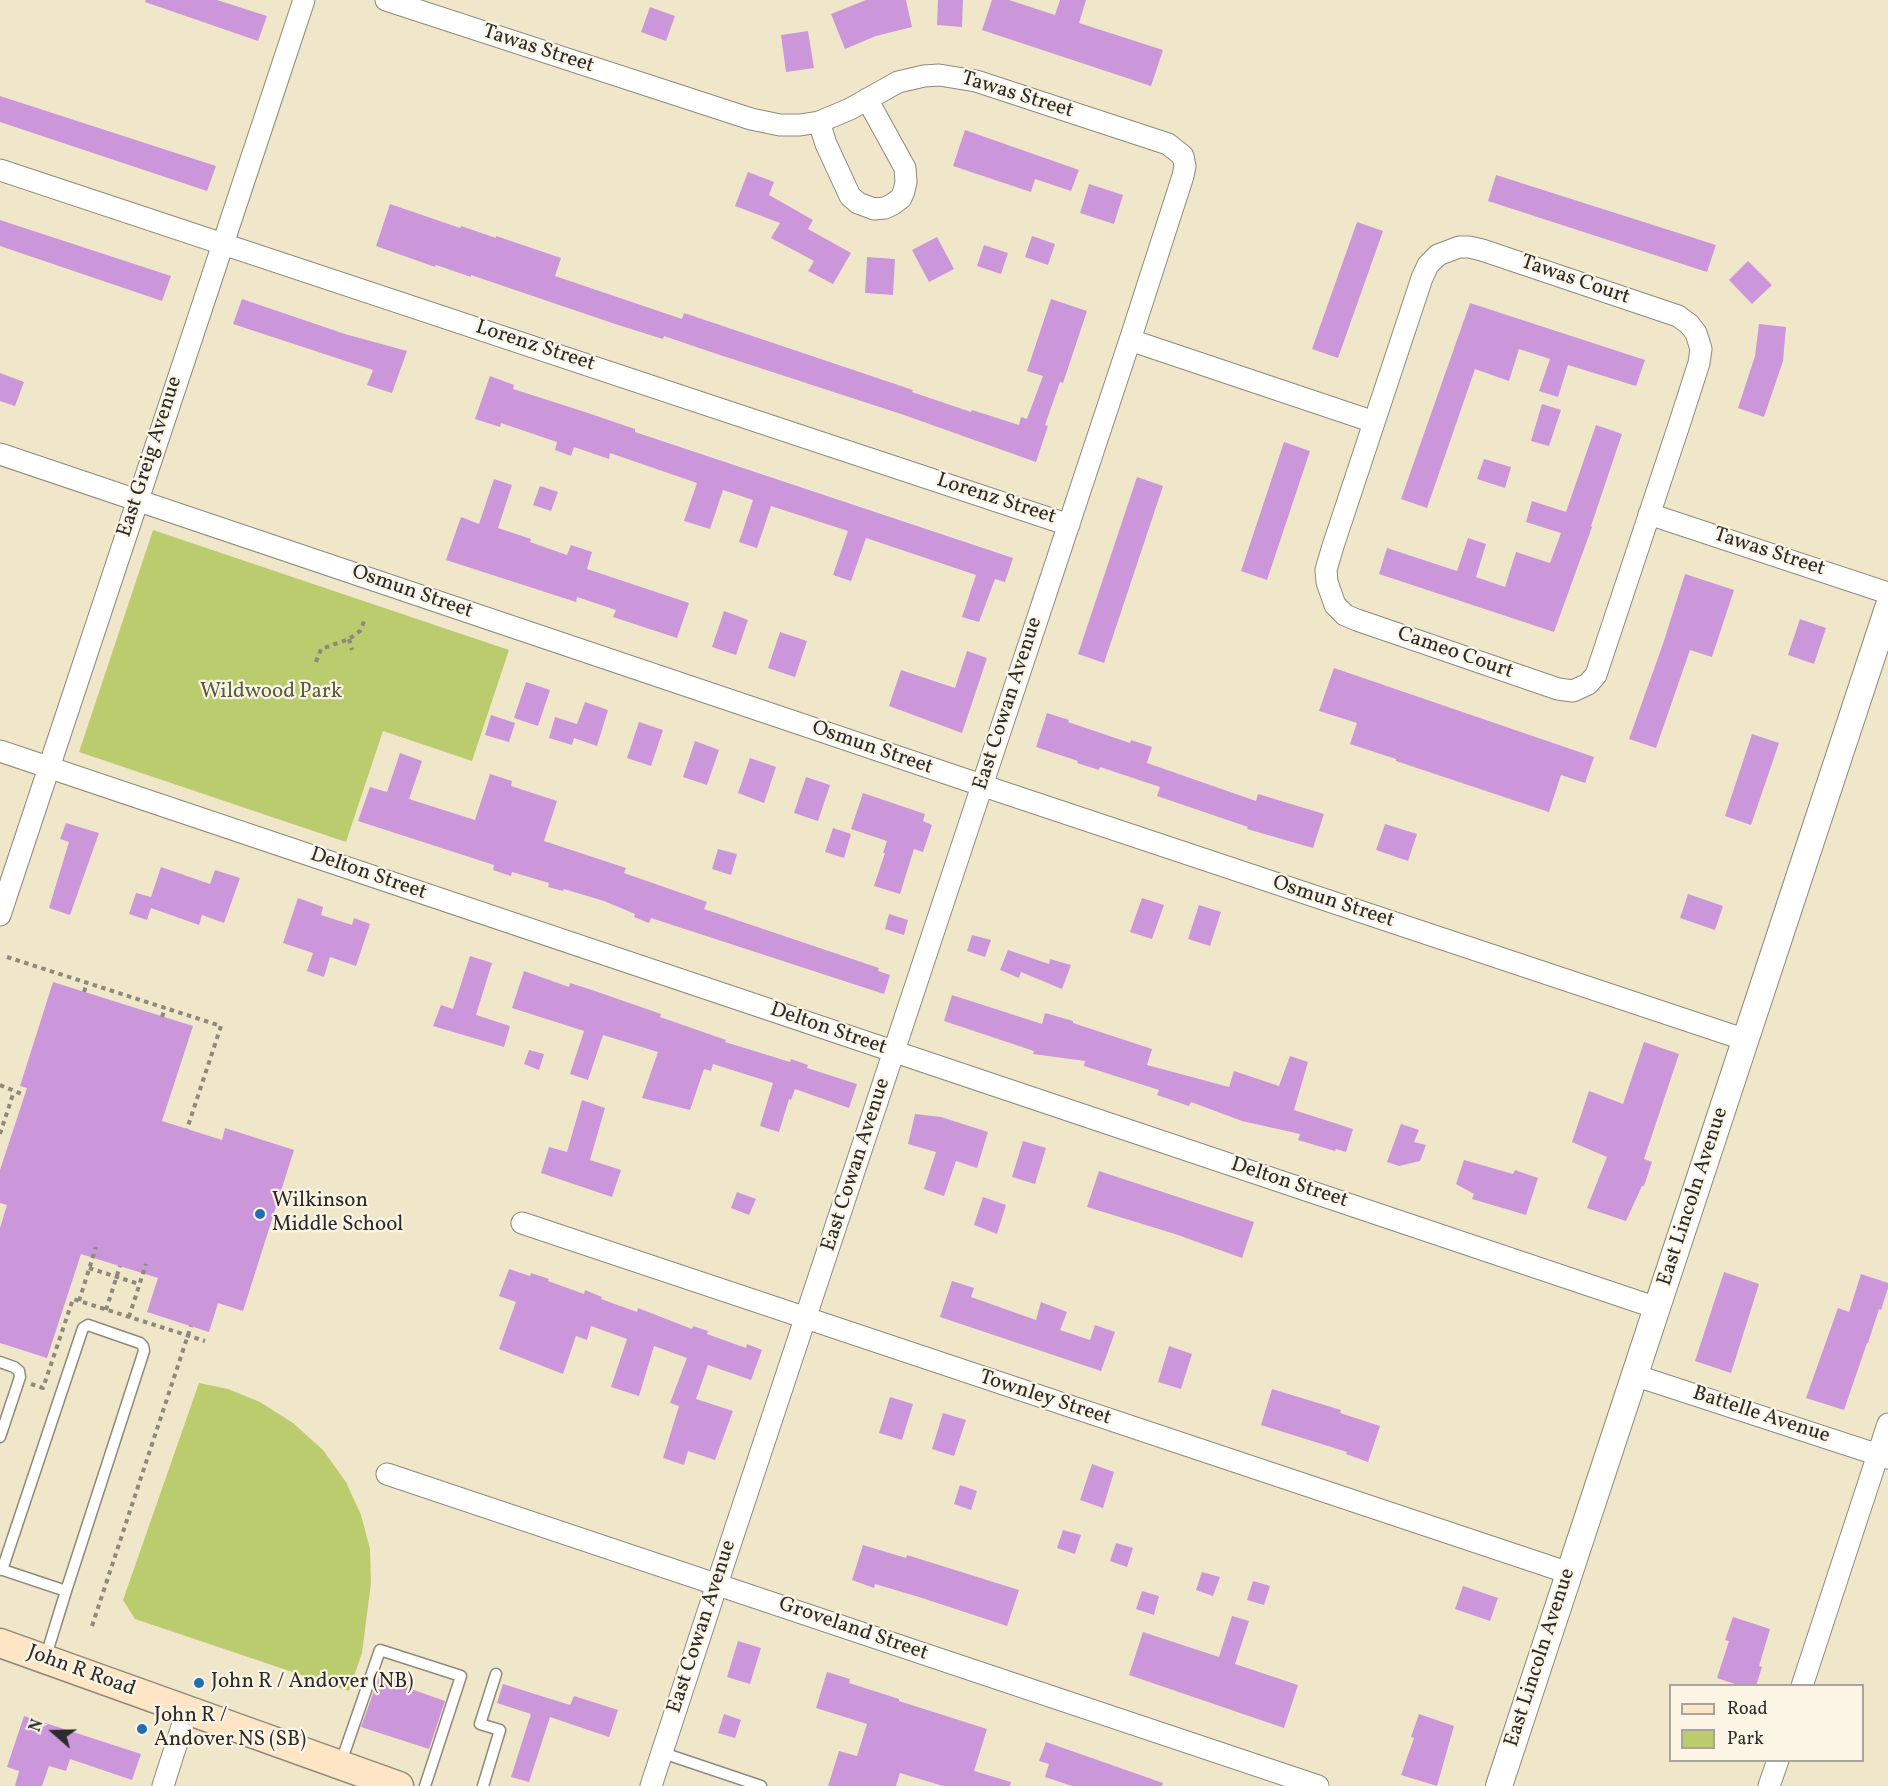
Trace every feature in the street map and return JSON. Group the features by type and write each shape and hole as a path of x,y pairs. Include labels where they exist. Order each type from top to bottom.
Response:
{"main road":[{"name":"John R Road","path":"0,1643 399,1786"}],"street":[{"name":"East Greig Avenue","path":"0,915 304,0"},
{"name":"Tawas Street","path":"386,0 751,119 780,125 819,122 850,109 888,86 908,79 939,75 958,77 1176,149 1183,156 1185,166 1183,176 1130,340"},
{"path":"819,122 826,144 850,196 858,203 874,209 885,208 901,198 906,182 905,168 867,99"},
{"name":"Lorenz Street","path":"0,170 1069,525"},
{"name":"Tawas Court","path":"1374,422 1428,265 1438,255 1448,250 1469,247 1482,250 1678,316 1696,333 1701,349 1698,363 1649,514"},
{"path":"1130,340 1374,422"},
{"name":"East Cowan Avenue","path":"651,1786 1130,340"},
{"name":"Cameo Court","path":"1374,422 1326,570 1327,582 1335,605 1345,615 1357,620 1493,668 1565,691 1573,691 1588,684 1596,675 1649,514"},
{"name":"Osmun Street","path":"0,454 982,786 1746,1040"},
{"name":"Tawas Street","path":"1649,514 1888,593"},
{"name":"East Lincoln Avenue","path":"1499,1786 1887,616"},
{"name":"Delton Street","path":"0,751 1657,1308"},
{"name":"Townley Street","path":"522,1223 1569,1573"},
{"name":"Battelle Avenue","path":"1634,1375 1883,1456"},
{"path":"1803,1684 1883,1456 1888,1424"},
{"name":"Groveland Street","path":"387,1474 1318,1786"},
{"path":"163,1786 187,1711"},
{"path":"1769,1786 1778,1762"}],"lane":[{"path":"45,1659 144,1351 140,1343 88,1325 83,1328 1,1569 66,1591"},
{"path":"0,1362 20,1371 20,1377 0,1437"},
{"path":"339,1765 380,1650 461,1676 425,1786"},
{"path":"483,1786 500,1730 480,1724 496,1674"},
{"path":"663,1753 761,1786"}],"path":[{"path":"316,662 321,649 349,639 360,631 365,619"},
{"path":"349,639 352,650"},
{"path":"8,957 221,1026 187,1129"},
{"path":"84,992 87,983"},
{"path":"162,1017 165,1008"},
{"path":"0,1085 24,1095"},
{"path":"0,1134 14,1091"},
{"path":"79,1301 96,1247"},
{"path":"129,1317 146,1264"},
{"path":"106,1310 120,1266"},
{"path":"89,1268 140,1284"},
{"path":"92,1626 191,1326"}],"green space":[{"name":"Wildwood Park","path":"153,530 509,650 472,761 383,731 346,842 79,752"},
{"path":"199,1383 228,1389 260,1402 293,1423 323,1450 346,1482 361,1515 370,1549 371,1583 362,1653 349,1691 135,1619 123,1600"}],"building":[{"path":"146,0 217,0 267,16 258,41 145,2"},
{"path":"866,0 906,0 912,27 876,36 845,49 831,14"},
{"path":"938,0 963,0 962,27 937,25"},
{"path":"992,0 1009,0 1055,15 1060,0 1086,0 1079,23 1163,50 1151,86 982,30"},
{"path":"650,7 675,16 666,41 641,32"},
{"path":"808,31 814,68 786,72 781,35"},
{"path":"0,96 216,166 207,191 0,122"},
{"path":"965,130 1079,170 1071,191 1035,179 1031,192 953,166"},
{"path":"748,172 774,182 769,195 813,220 808,229 851,253 833,284 808,271 814,261 771,238 780,223 735,206"},
{"path":"1496,175 1716,245 1707,272 1488,201"},
{"path":"1089,184 1123,195 1114,224 1080,213"},
{"path":"390,204 460,228 461,226 496,238 496,236 561,258 555,276 682,319 684,313 913,390 912,392 971,412 972,410 1019,425 1021,417 1027,419 1043,376 1027,371 1051,299 1087,311 1063,383 1060,382 1045,425 1048,426 1036,462 904,415 664,336 663,339 618,325 471,275 471,277 436,265 435,267 376,246"},
{"path":"0,220 171,276 162,301 0,246"},
{"path":"1357,222 1383,231 1338,358 1312,349"},
{"path":"1032,236 1055,244 1048,265 1025,257"},
{"path":"937,237 954,269 929,282 912,250"},
{"path":"984,245 1008,253 1001,274 977,266"},
{"path":"867,257 895,259 893,295 865,293"},
{"path":"1748,261 1772,285 1752,304 1729,280"},
{"path":"242,299 345,334 407,351 392,393 367,385 373,370 233,324"},
{"path":"1470,303 1645,360 1636,386 1568,365 1558,397 1539,391 1550,359 1519,349 1509,381 1475,369 1427,508 1401,499"},
{"path":"1759,324 1786,327 1783,361 1764,417 1738,408 1755,356"},
{"path":"0,373 24,382 15,406 0,401"},
{"path":"490,376 514,385 513,389 635,429 635,432 1013,558 1005,582 995,579 979,622 962,617 976,575 866,538 851,581 833,575 848,531 771,506 757,548 739,542 753,500 723,490 710,529 684,521 697,483 610,453 609,459 574,447 571,456 555,450 557,442 501,423 500,427 475,419"},
{"path":"1542,404 1561,410 1549,446 1531,441"},
{"path":"1596,425 1622,434 1592,527 1554,632 1379,574 1387,548 1457,571 1468,538 1486,544 1476,577 1505,587 1516,552 1550,563 1561,533 1526,522 1532,501 1566,512"},
{"path":"1284,442 1310,451 1267,580 1241,571"},
{"path":"1484,459 1511,467 1505,488 1477,479"},
{"path":"1137,477 1163,486 1104,663 1078,654"},
{"path":"494,479 512,485 498,528 567,555 571,545 592,552 587,569 689,603 677,638 613,617 616,610 577,597 576,602 446,560 461,517 479,524"},
{"path":"540,486 558,492 551,511 533,505"},
{"path":"1685,574 1734,590 1712,657 1690,650 1656,748 1629,739"},
{"path":"724,611 748,620 736,655 712,647"},
{"path":"1800,619 1826,628 1814,664 1788,655"},
{"path":"780,632 807,641 795,677 768,668"},
{"path":"967,651 987,658 962,733 889,706 901,670 955,688"},
{"path":"1334,668 1594,757 1585,783 1561,775 1549,812 1350,744 1357,723 1319,711"},
{"path":"526,682 550,690 538,726 514,718"},
{"path":"585,702 608,710 597,746 574,738 572,745 549,738 555,717 577,724"},
{"path":"1047,713 1130,743 1131,740 1152,747 1147,763 1256,801 1258,794 1324,814 1313,848 1247,829 1248,827 1157,796 1160,787 1100,767 1099,770 1077,763 1078,761 1036,747"},
{"path":"491,715 515,723 509,742 485,735"},
{"path":"639,722 663,730 651,766 627,758"},
{"path":"1752,734 1779,743 1751,825 1725,816"},
{"path":"695,741 719,750 707,785 683,777"},
{"path":"400,753 422,761 409,799 475,820 490,774 512,781 511,786 557,801 544,841 626,868 624,873 707,902 704,909 879,968 878,971 890,975 884,994 651,918 649,923 634,917 635,914 604,901 564,889 563,891 548,887 549,883 512,872 511,876 493,870 494,865 358,821 370,787 387,792"},
{"path":"750,758 776,767 764,803 738,793"},
{"path":"806,777 830,785 818,821 794,813"},
{"path":"863,793 925,814 923,821 932,825 923,852 914,849 900,894 874,886 887,841 851,829"},
{"path":"66,823 99,833 70,915 49,908 69,842 60,839"},
{"path":"1385,824 1417,834 1408,861 1376,850"},
{"path":"833,828 851,834 844,858 825,852"},
{"path":"718,849 737,854 731,875 712,869"},
{"path":"161,867 210,884 215,870 240,878 224,923 202,915 199,925 151,908 147,920 129,914 136,893 151,897"},
{"path":"1688,894 1723,906 1715,930 1680,918"},
{"path":"298,898 323,907 321,915 352,925 354,918 370,924 356,966 330,957 324,977 307,971 313,953 283,943"},
{"path":"1142,898 1164,905 1152,939 1130,932"},
{"path":"1199,905 1221,912 1210,946 1188,939"},
{"path":"889,914 908,920 904,935 885,929"},
{"path":"972,935 991,940 985,957 967,951"},
{"path":"1008,950 1049,964 1050,959 1071,965 1062,989 1021,972 1019,978 1000,970"},
{"path":"470,956 492,963 476,1015 510,1026 504,1047 433,1026 441,1005 453,1009"},
{"path":"524,971 569,987 570,983 592,990 661,1014 660,1017 726,1040 725,1042 790,1062 791,1059 808,1065 807,1068 857,1084 849,1108 795,1089 791,1100 789,1099 779,1132 760,1126 773,1083 713,1064 711,1071 704,1069 690,1110 642,1098 658,1052 603,1035 588,1080 570,1074 584,1031 512,1008"},
{"path":"53,982 193,1026 162,1121 222,1140 225,1128 294,1150 243,1311 218,1303 209,1332 147,1312 158,1278 81,1254 47,1358 0,1343 0,1228 7,1205 0,1203 0,1170 27,1088 20,1086"},
{"path":"952,995 1042,1024 1045,1013 1073,1021 1073,1023 1152,1049 1147,1065 1229,1087 1234,1071 1279,1086 1290,1056 1308,1062 1294,1110 1353,1129 1346,1152 1298,1140 1300,1134 1242,1121 1191,1102 1189,1106 1157,1095 1159,1090 1084,1066 1085,1061 1033,1054 1034,1051 944,1021"},
{"path":"1644,1042 1679,1054 1644,1159 1652,1162 1644,1186 1626,1221 1587,1208 1607,1157 1572,1142 1589,1091 1623,1104"},
{"path":"529,1050 544,1054 539,1070 524,1064"},
{"path":"582,1100 605,1108 590,1160 621,1170 612,1197 541,1173 549,1147 567,1152"},
{"path":"915,1114 941,1117 988,1132 977,1168 956,1161 944,1196 924,1189 936,1152 908,1144"},
{"path":"1401,1124 1419,1130 1414,1142 1426,1145 1420,1161 1399,1166 1387,1162"},
{"path":"1023,1141 1046,1148 1035,1184 1012,1177"},
{"path":"1464,1160 1513,1174 1515,1170 1538,1178 1526,1215 1472,1199 1474,1194 1456,1184"},
{"path":"1099,1171 1254,1222 1242,1258 1175,1234 1087,1207"},
{"path":"737,1192 756,1199 749,1215 731,1208"},
{"path":"983,1197 1006,1205 997,1234 974,1225"},
{"path":"509,1269 549,1279 548,1281 584,1294 585,1290 602,1297 601,1299 637,1312 638,1308 692,1329 693,1326 708,1331 707,1334 746,1348 747,1344 762,1350 751,1380 708,1365 696,1399 733,1411 715,1460 688,1451 684,1465 663,1458 679,1406 670,1403 687,1358 654,1346 639,1396 611,1387 627,1339 591,1326 587,1340 576,1336 563,1374 499,1349 516,1302 499,1296"},
{"path":"1724,1272 1759,1284 1731,1373 1695,1361"},
{"path":"1861,1274 1888,1283 1888,1288 1844,1410 1806,1398 1838,1308 1849,1312"},
{"path":"952,1281 974,1288 971,1297 1036,1320 1041,1302 1067,1312 1060,1330 1090,1340 1095,1325 1115,1332 1101,1371 940,1317"},
{"path":"1169,1346 1192,1354 1181,1389 1158,1382"},
{"path":"1272,1389 1341,1410 1340,1413 1380,1426 1368,1462 1346,1454 1347,1452 1261,1425"},
{"path":"890,1397 913,1404 902,1440 879,1433"},
{"path":"943,1413 966,1420 954,1456 932,1449"},
{"path":"1092,1464 1114,1472 1103,1508 1080,1500"},
{"path":"960,1485 977,1491 971,1510 954,1504"},
{"path":"1063,1530 1081,1535 1075,1554 1057,1548"},
{"path":"1116,1543 1133,1548 1127,1567 1110,1561"},
{"path":"863,1545 906,1558 907,1555 1019,1590 1007,1626 919,1597 875,1584 874,1588 852,1580"},
{"path":"1202,1572 1220,1577 1213,1596 1196,1590"},
{"path":"1253,1581 1270,1586 1264,1605 1247,1600"},
{"path":"1463,1586 1498,1598 1490,1621 1455,1609"},
{"path":"1142,1591 1159,1596 1154,1615 1136,1609"},
{"path":"1232,1616 1249,1621 1235,1664 1298,1685 1284,1728 1129,1675 1143,1632 1219,1657"},
{"path":"1733,1617 1770,1629 1759,1666 1762,1667 1757,1684 1735,1684 1717,1678 1729,1641 1725,1640"},
{"path":"738,1641 761,1648 750,1684 727,1677"},
{"path":"827,1672 850,1679 849,1683 899,1699 899,1701 987,1729 974,1771 1011,1782 1010,1786 943,1786 900,1773 896,1786 828,1786 839,1751 857,1756 867,1724 816,1708"},
{"path":"380,1674 413,1685 411,1689 445,1701 429,1749 361,1727"},
{"path":"503,1684 570,1705 574,1696 618,1710 609,1737 550,1717 529,1782 511,1777 531,1714 497,1703"},
{"path":"724,1714 741,1720 735,1738 718,1733"},
{"path":"1419,1714 1454,1726 1437,1786 1401,1775 1414,1738 1411,1737"},
{"path":"24,1716 141,1754 132,1780 70,1759 66,1771 49,1766 42,1786 15,1786 19,1771 7,1767"},
{"path":"1046,1742 1163,1783 1162,1786 1072,1786 1045,1777 1049,1764 1039,1761"}],"place":[{"name":"Wilkinson Middle School","path":"260,1214"},
{"name":"John R / Andover (NB)","path":"199,1683"},
{"name":"John R / Andover NS (SB)","path":"142,1729"}]}
